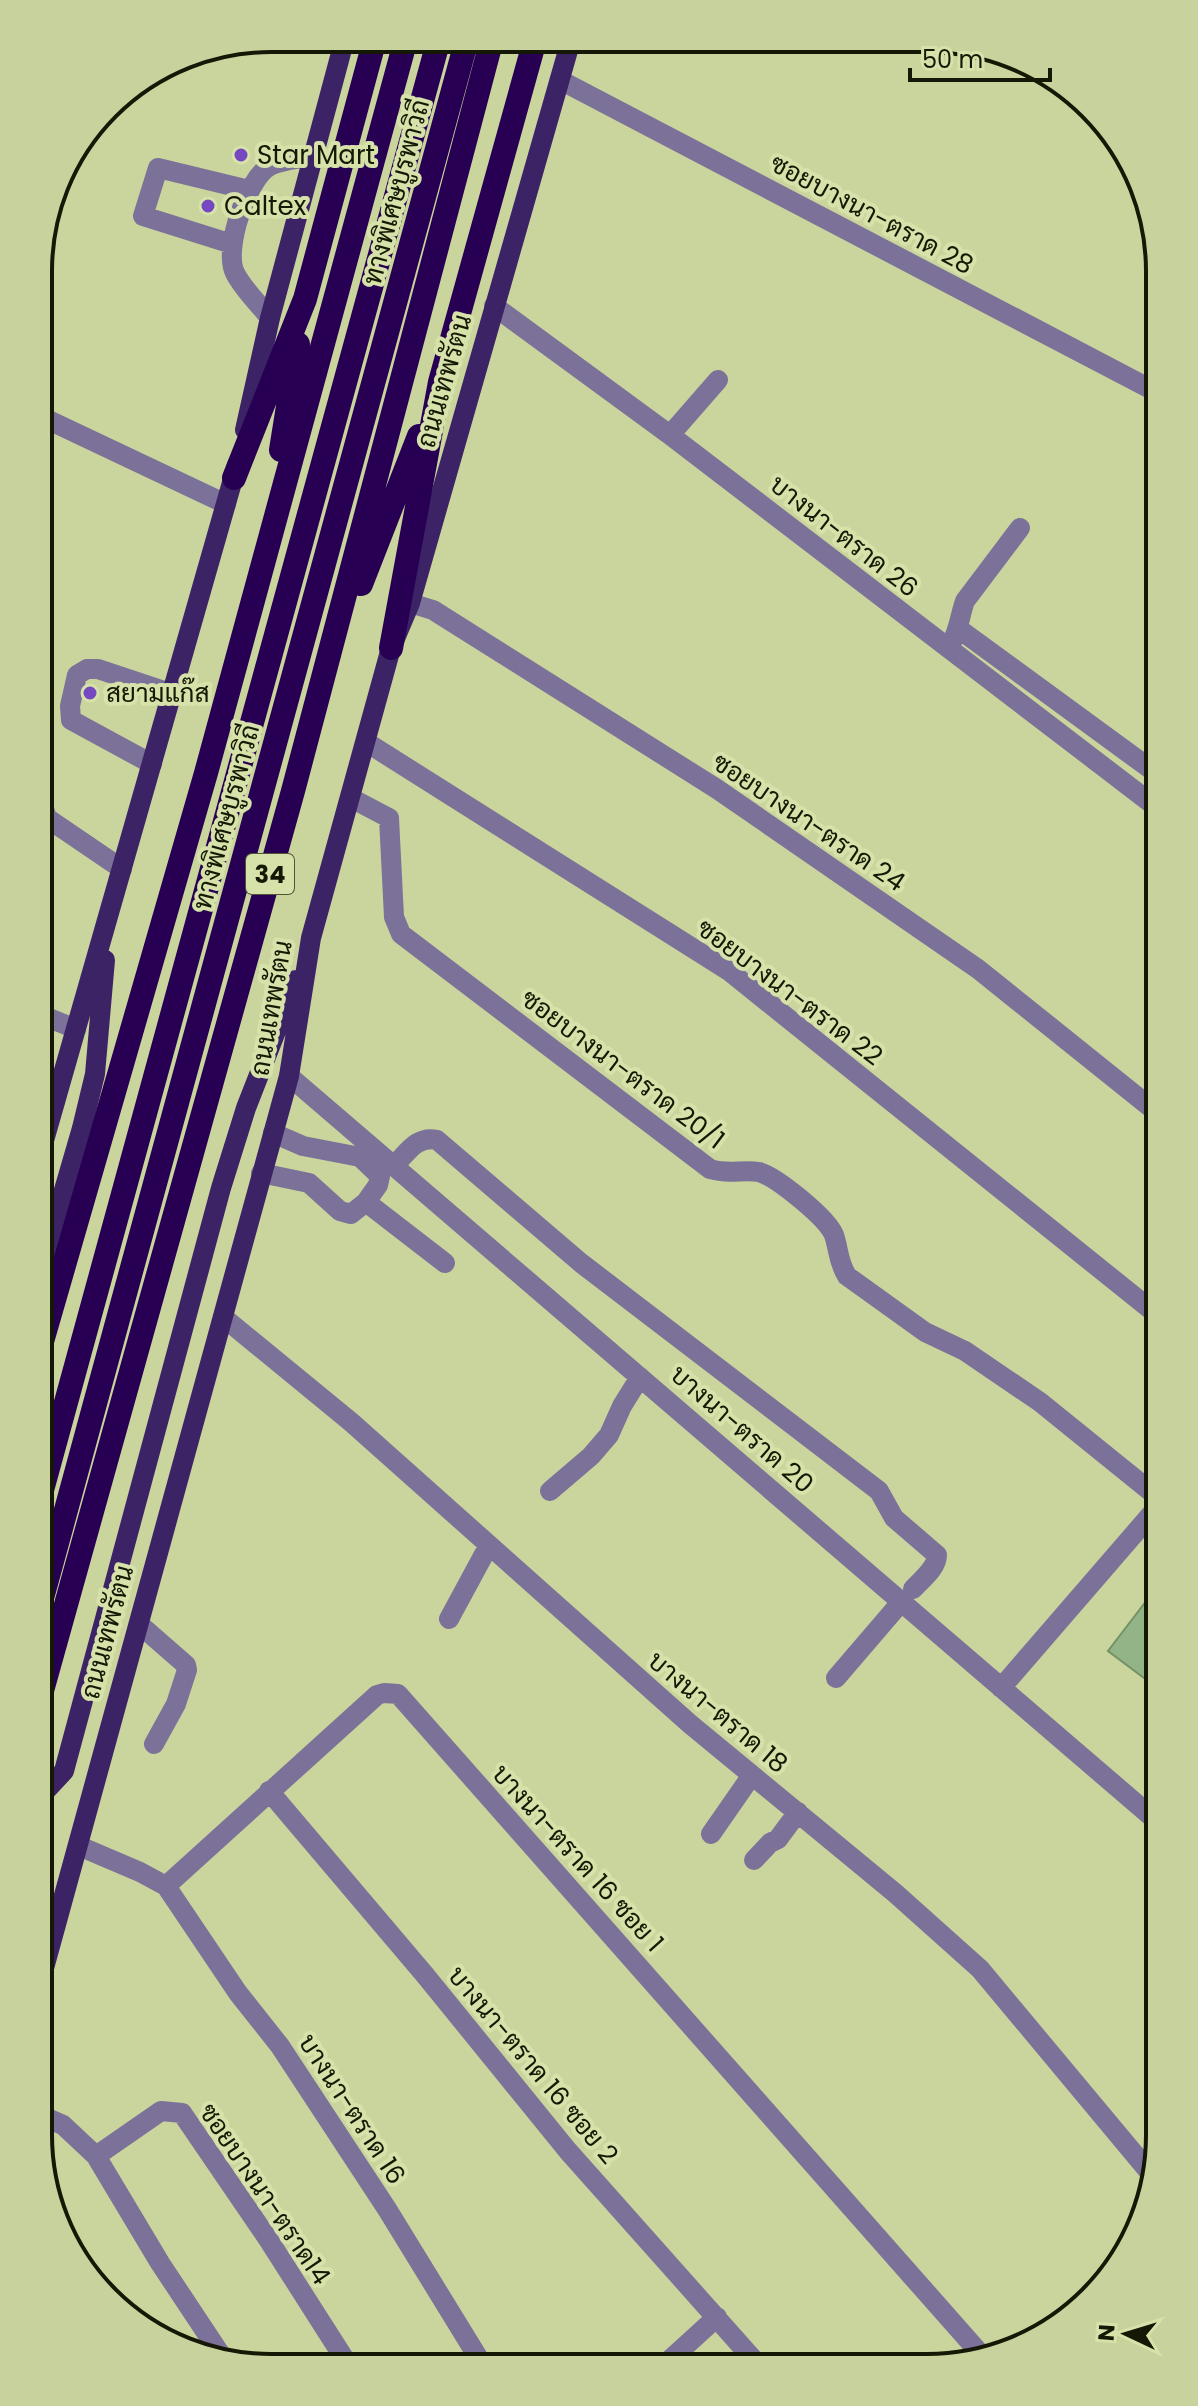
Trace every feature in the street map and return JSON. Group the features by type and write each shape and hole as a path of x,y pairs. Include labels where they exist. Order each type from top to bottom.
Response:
{"highway":[{"path":"263,562 305,299 372,52"},
{"path":"52,1307 206,773 402,52"},
{"name":"ทางพิเศษบูรพาวิถี","path":"52,1453 435,52"},
{"name":"ทางพิเศษบูรพาวิถี","path":"52,1561 463,52"},
{"name":"ถนนเทพรัตน","path":"52,1654 318,694 489,52"},
{"path":"391,648 440,382 532,52"},
{"path":"234,478 305,299"},
{"path":"318,694 440,382"}],"main road":[{"path":"52,1112 234,478 270,318 341,52"},
{"name":"ถนนเทพรัตน","path":"52,1941 289,1076 311,938 391,648 410,603 568,52"},
{"path":"52,1231 95,1074 109,912"},
{"path":"52,1784 64,1771 221,1188 246,1108 311,938"}],"street":[{"name":"ซอยบางนา-ตราด 28","path":"560,80 1146,387"},
{"path":"270,318 236,275 232,266 232,244 249,190 261,174 271,165 313,156"},
{"path":"232,244 143,216 154,180 158,168 249,190"},
{"name":"บางนา-ตราด 26","path":"494,306 670,435 948,649 1146,796"},
{"path":"670,435 718,380"},
{"path":"52,422 226,504"},
{"path":"948,649 959,629 965,601 1020,528"},
{"name":"ซอยบางนา-ตราด 24","path":"410,603 433,610 730,798 978,969 1146,1104"},
{"path":"959,629 1146,766"},
{"path":"152,764 71,720 70,706 77,675 87,669 98,669 173,694"},
{"name":"ซอยบางนา-ตราด 22","path":"366,742 729,971 1146,1306"},
{"name":"ซอยบางนา-ตราด 20/1","path":"351,798 389,818 394,917 401,934 710,1169 724,1174 756,1172 769,1176 825,1220 833,1234 839,1264 847,1276 925,1332 965,1351 1040,1402 1146,1489"},
{"path":"52,821 122,869"},
{"path":"52,1019 76,1029"},
{"name":"บางนา-ตราด 20","path":"289,1076 640,1377 907,1595 1001,1688 1146,1812"},
{"path":"52,1098 55,1101"},
{"path":"261,1173 309,1183 340,1211 351,1214 366,1202 378,1185 380,1176 360,1157 303,1146 273,1133"},
{"path":"394,1166 419,1141 426,1138 437,1140 581,1263 879,1491 894,1518 937,1555 932,1568 836,1678"},
{"path":"366,1202 445,1263"},
{"name":"บางนา-ตราด 18","path":"223,1317 351,1422 690,1724 895,1893 980,1969 1144,2165"},
{"path":"550,1491 591,1456 609,1435 640,1377"},
{"path":"1001,1688 1146,1517"},
{"path":"449,1619 489,1545"},
{"path":"139,1624 186,1665 187,1670 176,1704 154,1744"},
{"name":"บางนา-ตราด 16 ซอย 1","path":"166,1886 377,1695 398,1694 976,2348"},
{"path":"711,1834 752,1775"},
{"name":"บางนา-ตราด 16 ซอย 2","path":"269,1791 425,1975 568,2151 749,2354"},
{"path":"754,1860 778,1839 798,1812"},
{"path":"79,1846 166,1886"},
{"name":"บางนา-ตราด 16","path":"166,1886 238,1993 288,2058 387,2209 476,2354"},
{"name":"ซอยบางนา-ตราด14","path":"96,2156 161,2111 182,2113 341,2354"},
{"path":"52,2120 63,2125 96,2156 160,2263 216,2347"},
{"path":"676,2354 717,2317"}],"building":[{"path":"1146,1601 1146,1680 1108,1651"}],"place":[{"name":"Star Mart","path":"241,155"},
{"name":"Caltex","path":"208,206"},
{"name":"สยามแก๊ส","path":"90,693"}]}
